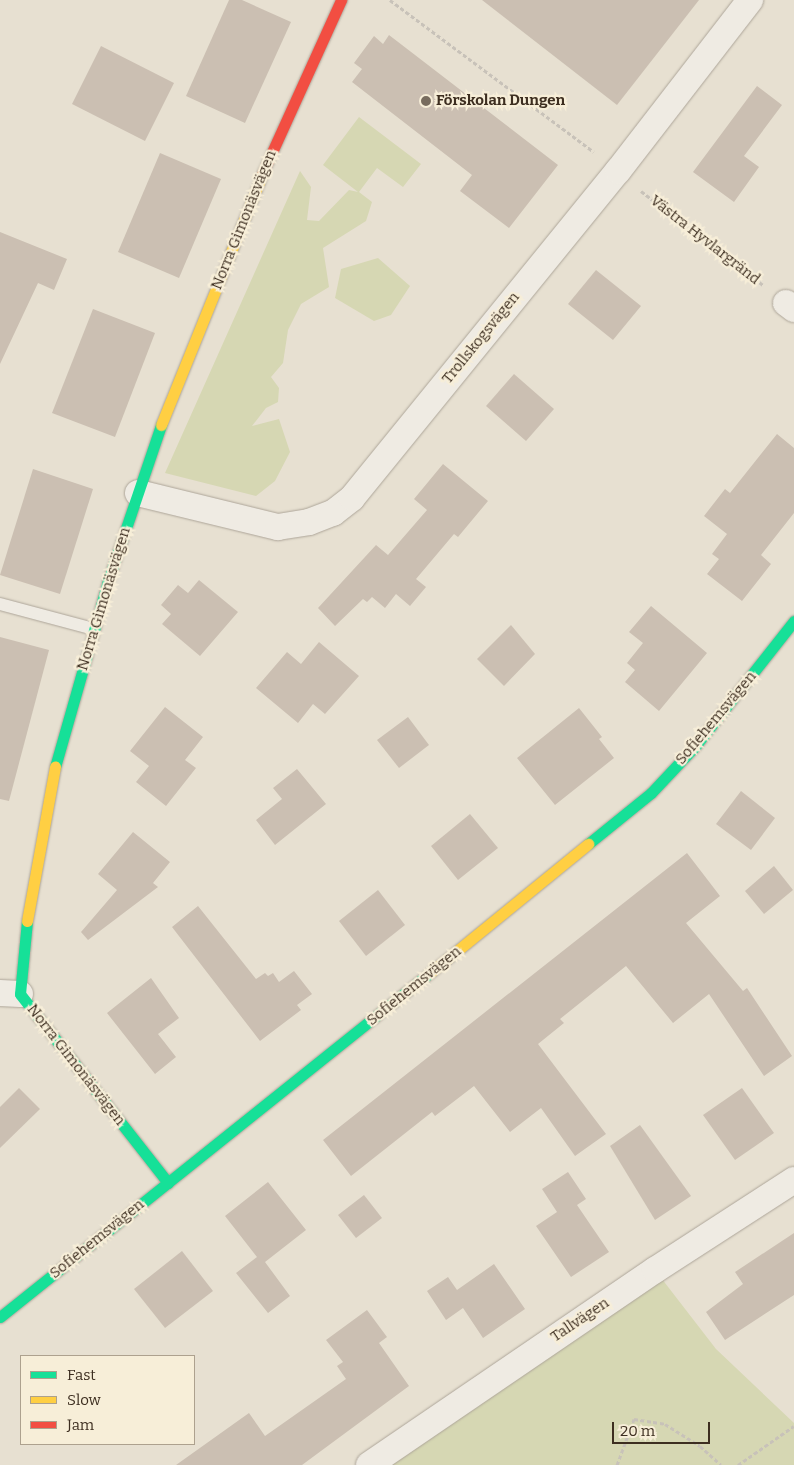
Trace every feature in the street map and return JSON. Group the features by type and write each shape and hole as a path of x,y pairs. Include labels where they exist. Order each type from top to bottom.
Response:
{"street":[{"name":"Norra Gimonäsvägen","path":"168,1182 10,993 54,772 94,628 152,448 252,199 340,0"},
{"name":"Trollskogsvägen","path":"138,493 278,527 309,522 333,513 352,498 618,171 750,0"},
{"name":"Sofiehemsvägen","path":"0,1316 652,792 702,738 794,621"},
{"name":"Tallvägen","path":"369,1465 646,1275 794,1180"}],"lane":[{"path":"0,604 94,628"}],"path":[{"name":"Västra Hyvlargränd","path":"390,0 618,171 790,306"},
{"path":"617,1465 634,1419 665,1424 700,1446 721,1465"},
{"path":"738,1465 794,1426"}],"green space":[{"path":"359,117 421,164 403,187 377,168 359,192 372,202 366,221 323,248 329,287 301,304 288,330 283,363 271,377 279,388 278,402 266,408 252,426 279,419 290,452 275,481 256,496 165,473 300,171 311,187 307,220 319,221 349,190 358,192 323,165"},
{"path":"378,258 410,286 391,315 374,321 335,298 341,269"},
{"path":"655,1270 716,1349 794,1423 794,1465 369,1465"}],"building":[{"path":"229,0 242,0 291,22 245,123 186,96"},
{"path":"482,0 699,0 617,105"},
{"path":"389,35 558,165 509,228 460,191 472,175 352,82 362,69 354,63 374,36 383,44"},
{"path":"101,46 174,83 145,141 72,104"},
{"path":"757,86 782,105 744,156 759,167 734,202 693,172"},
{"path":"160,153 221,179 179,278 118,252"},
{"path":"0,232 67,259 54,290 38,283 0,364"},
{"path":"596,270 641,306 613,340 568,304"},
{"path":"93,309 155,333 115,437 52,413"},
{"path":"514,374 554,409 526,441 486,406"},
{"path":"777,434 794,448 794,513 761,555 771,564 742,601 707,574 719,559 712,554 727,534 704,516 725,489 730,493"},
{"path":"443,464 488,501 458,537 454,534 416,579 426,587 410,606 396,594 385,608 372,597 367,602 363,599 335,626 318,608 376,545 388,555 427,510 414,499"},
{"path":"33,469 93,489 60,594 0,575"},
{"path":"199,580 238,612 200,656 162,624 171,614 161,605 178,585 188,593"},
{"path":"651,606 707,653 659,711 625,682 635,670 627,663 643,643 629,632"},
{"path":"511,625 535,654 504,686 477,659"},
{"path":"0,637 49,650 9,801 0,799"},
{"path":"319,642 359,676 325,714 313,704 298,723 256,688 287,652 301,664"},
{"path":"165,707 203,737 185,760 196,768 166,806 136,782 149,766 130,751"},
{"path":"579,708 602,737 599,739 614,758 555,805 517,758"},
{"path":"408,717 429,745 399,768 377,740"},
{"path":"297,769 326,804 275,845 256,820 282,799 273,788"},
{"path":"741,791 775,818 751,850 716,824"},
{"path":"470,814 498,848 458,880 431,846"},
{"path":"133,832 170,862 153,883 158,887 88,940 81,932 117,890 98,874"},
{"path":"687,853 720,896 686,923 743,991 747,988 792,1056 764,1076 709,994 673,1023 626,966 560,1019 564,1023 538,1044 606,1134 575,1156 541,1108 510,1132 474,1086 435,1116 432,1112 351,1176 323,1140"},
{"path":"774,866 793,890 764,914 745,891"},
{"path":"378,890 405,925 366,956 339,921"},
{"path":"198,906 256,979 265,973 268,976 273,973 279,982 294,971 312,994 297,1005 301,1010 260,1041 172,927"},
{"path":"151,978 179,1018 158,1034 176,1057 155,1074 107,1013"},
{"path":"19,1088 40,1109 0,1148 0,1107"},
{"path":"742,1088 774,1133 735,1160 703,1115"},
{"path":"640,1125 691,1196 655,1220 610,1146"},
{"path":"568,1172 586,1199 577,1205 609,1252 571,1277 536,1226 557,1212 542,1189"},
{"path":"268,1182 306,1230 265,1262 290,1296 268,1313 236,1273 257,1257 225,1216"},
{"path":"364,1195 382,1218 356,1238 338,1215"},
{"path":"794,1233 794,1295 725,1340 706,1312 743,1284 735,1272"},
{"path":"182,1251 213,1291 165,1328 134,1289"},
{"path":"494,1264 525,1309 483,1338 463,1308 446,1320 427,1291 448,1277 457,1290"},
{"path":"367,1310 387,1337 379,1343 409,1386 302,1465 176,1465 249,1413 265,1436 346,1379 337,1366 343,1362 326,1340"}],"traffic: fast":[{"path":"55,767 108,581 161,425"},
{"path":"588,844 651,793 696,745 794,621"},
{"path":"27,921 20,994 168,1183"},
{"path":"0,1317 431,972"}],"traffic: slow":[{"path":"161,425 263,172"},
{"path":"27,921 55,767"},
{"path":"431,972 588,844"}],"traffic: jam":[{"path":"263,172 341,0"}],"place":[{"name":"Förskolan Dungen","path":"426,101"}]}
